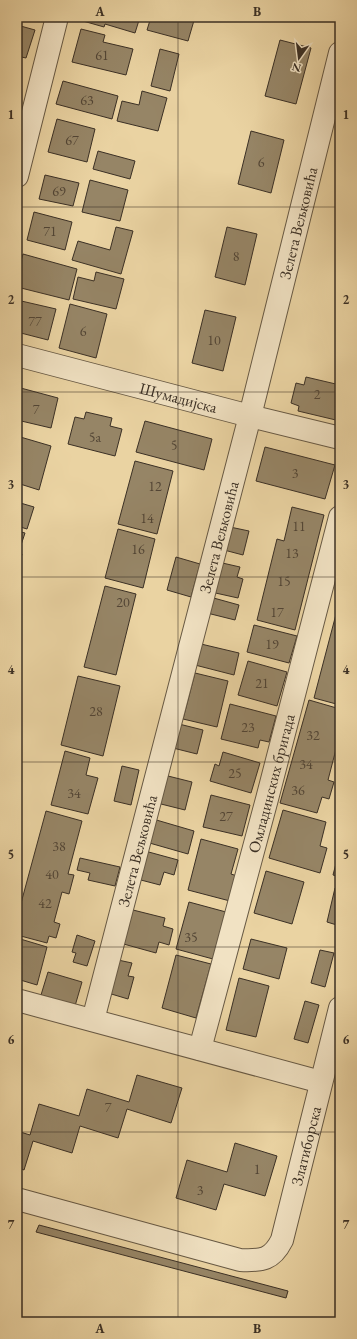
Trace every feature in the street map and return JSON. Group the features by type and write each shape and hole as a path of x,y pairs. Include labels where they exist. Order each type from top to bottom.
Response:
{"street":[{"path":"17,176 57,17"},
{"name":"Зелета Вељковића","path":"93,1020 250,416 340,53"},
{"name":"Шумадијска","path":"17,355 340,438"},
{"name":"Омладинских бригада","path":"200,1049 340,517"},
{"path":"17,1000 321,1082 340,1008"},
{"name":"Златиборска","path":"17,1199 240,1260 257,1261 270,1256 277,1249 282,1240 321,1082"}],"building":[{"path":"84,17 140,17 135,33 105,24 104,27 83,21"},
{"path":"151,17 195,17 188,41 147,30"},
{"path":"17,25 35,30 26,58 17,56"},
{"path":"81,29 105,35 103,42 133,49 126,75 72,62"},
{"path":"280,40 311,48 296,104 265,96"},
{"path":"160,49 179,54 170,91 151,86"},
{"path":"63,81 118,96 112,119 56,104"},
{"path":"142,91 167,98 158,131 117,121 122,101 139,105"},
{"path":"57,119 95,129 87,162 48,152"},
{"path":"251,131 284,140 271,193 238,184"},
{"path":"98,151 135,161 130,179 93,169"},
{"path":"45,175 79,183 73,206 39,199"},
{"path":"90,180 128,190 120,221 82,212"},
{"path":"34,212 72,222 65,250 27,240"},
{"path":"116,227 133,231 121,274 72,260 78,241 110,250"},
{"path":"227,227 257,234 245,285 215,277"},
{"path":"23,254 77,269 69,300 17,287 17,275"},
{"path":"96,272 124,279 116,309 73,299 78,277 94,281"},
{"path":"17,300 56,309 48,340 17,332"},
{"path":"70,304 107,314 96,358 59,348"},
{"path":"205,310 236,317 223,371 192,363"},
{"path":"306,377 340,385 340,421 298,411 299,406 291,403 296,383 304,385"},
{"path":"17,387 58,398 51,428 17,420"},
{"path":"86,412 112,418 110,426 122,429 115,456 68,444 75,417 84,419"},
{"path":"145,421 212,439 204,470 136,452"},
{"path":"17,436 51,446 39,490 17,483"},
{"path":"265,447 335,465 325,499 256,481"},
{"path":"135,461 173,471 157,534 118,524"},
{"path":"17,502 34,507 27,529 17,526"},
{"path":"292,507 324,515 295,630 257,620 277,539 284,541"},
{"path":"230,527 249,531 243,555 224,550"},
{"path":"118,529 155,539 143,588 105,578"},
{"path":"17,531 25,533 20,548 17,547"},
{"path":"17,552 22,554 17,572"},
{"path":"176,557 200,564 191,597 167,590"},
{"path":"218,562 240,567 237,577 243,579 238,598 211,592"},
{"path":"105,586 136,594 116,675 84,667"},
{"path":"210,597 239,605 235,620 207,613"},
{"path":"340,599 340,705 314,698"},
{"path":"254,625 297,636 289,663 247,652"},
{"path":"201,644 239,653 234,675 195,665"},
{"path":"248,661 287,672 277,706 238,695"},
{"path":"195,673 228,681 217,727 183,719"},
{"path":"78,676 120,686 103,756 61,745"},
{"path":"309,700 340,709 340,734 328,780 334,782 329,799 322,797 317,813 280,803"},
{"path":"230,704 276,716 269,742 260,740 258,748 221,739"},
{"path":"179,724 203,730 197,754 173,748"},
{"path":"65,751 90,758 86,775 98,778 88,814 51,805"},
{"path":"223,752 260,763 251,793 210,781 215,764 219,766"},
{"path":"122,766 139,770 131,805 114,801"},
{"path":"164,775 192,782 185,810 157,803"},
{"path":"211,795 250,805 242,836 203,827"},
{"path":"283,810 326,822 320,846 327,848 320,873 269,858"},
{"path":"46,811 82,821 68,874 74,875 69,894 62,892 54,922 60,924 56,938 49,936 47,943 17,935 17,918"},
{"path":"153,819 194,831 188,854 146,842"},
{"path":"201,839 238,849 231,874 237,876 230,901 188,890"},
{"path":"340,848 340,877 333,875"},
{"path":"145,851 178,860 174,875 164,872 160,885 137,879"},
{"path":"80,858 120,867 115,886 88,880 90,873 77,870"},
{"path":"266,871 304,882 292,924 254,913"},
{"path":"335,888 340,890 340,926 327,922"},
{"path":"189,902 226,912 213,959 176,949"},
{"path":"129,909 165,918 163,926 173,929 169,945 159,942 156,953 120,943"},
{"path":"77,935 95,941 87,966 73,962 76,953 72,952"},
{"path":"17,938 47,947 37,985 17,979"},
{"path":"251,939 287,948 279,979 243,969"},
{"path":"320,950 334,953 325,987 311,983"},
{"path":"176,955 211,964 196,1018 162,1008"},
{"path":"118,960 132,963 128,976 134,977 128,999 108,993"},
{"path":"48,972 82,982 75,1006 41,995"},
{"path":"239,978 269,986 256,1037 226,1030"},
{"path":"305,1001 319,1005 308,1043 294,1039"},
{"path":"137,1075 182,1088 171,1123 127,1109 118,1138 80,1126 72,1153 33,1141 24,1170 17,1167 17,1131 30,1135 39,1104 79,1116 87,1089 129,1102"},
{"path":"235,1143 277,1156 265,1196 224,1184 216,1210 176,1198 187,1160 227,1172"},
{"path":"39,1225 288,1291 286,1298 36,1232"}]}
